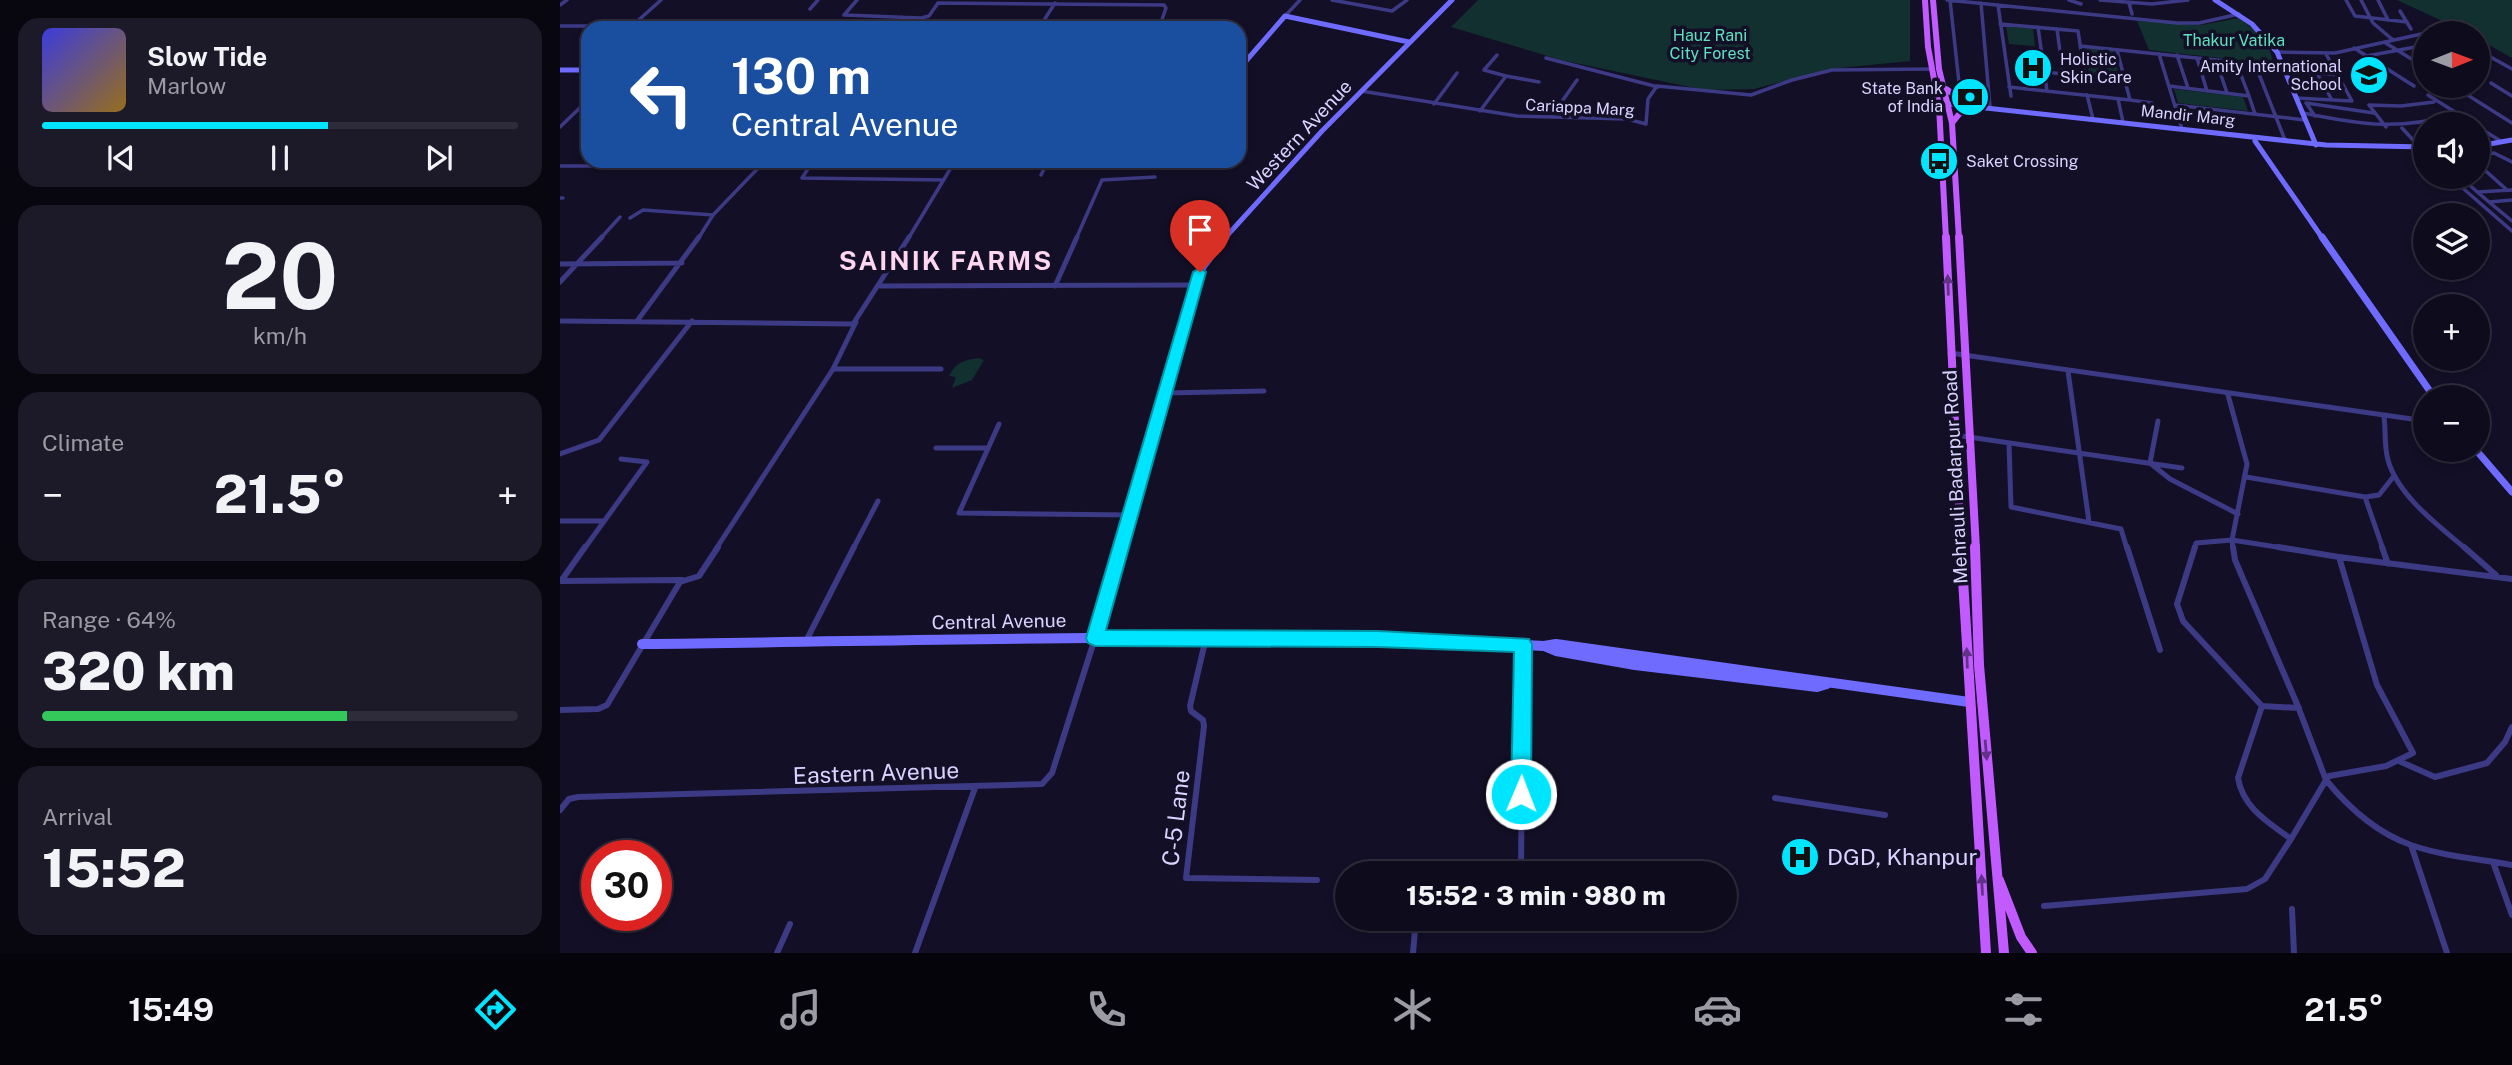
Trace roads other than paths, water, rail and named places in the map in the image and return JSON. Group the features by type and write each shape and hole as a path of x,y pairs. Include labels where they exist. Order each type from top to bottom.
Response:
{"main road":[{"path":"1925,0 1931,69"},
{"name":"Mehrauli Badarpur Road","path":"1933,0 1936,46 1952,123 1967,356 1969,439 1979,597 1979,665 2004,953"},
{"name":"Mehrauli Badarpur Road","path":"1931,69 1938,96 1944,177 1950,353 1986,953"},
{"path":"1945,88 1970,105"},
{"path":"1952,123 1960,113 1978,109"},
{"path":"1944,177 1955,178"},
{"path":"1998,878 2008,895 2022,939 2032,953"}],"street":[{"path":"560,5 567,0"},
{"path":"638,21 661,0"},
{"path":"810,9 818,0"},
{"path":"857,0 844,15 927,17 939,2 1056,2 1164,5 1166,8 1161,21"},
{"path":"1246,61 1300,0"},
{"path":"1332,0 1392,12 1407,0"},
{"name":"Western Avenue","path":"1095,638 1203,267 1216,248 1361,91 1452,0"},
{"path":"1961,101 1949,0 2000,2 2177,23 2199,23 2239,14"},
{"path":"2069,0 2081,4"},
{"path":"2100,0 2152,4 2188,0"},
{"path":"2214,0 2252,24 2277,52 2316,146"},
{"path":"2346,0 2353,15 2407,22"},
{"path":"2361,0 2375,25 2393,40"},
{"path":"2378,0 2388,20"},
{"path":"1044,21 1056,2"},
{"path":"1981,2 1990,107"},
{"path":"2000,2 2000,24 2011,96"},
{"path":"2129,3 2132,14"},
{"path":"2152,4 2154,14"},
{"path":"2400,11 2411,29"},
{"path":"1285,16 1409,42"},
{"path":"899,21 902,17"},
{"path":"2000,24 2078,31 2085,76"},
{"path":"560,26 581,26"},
{"path":"2038,27 2047,91"},
{"path":"2057,29 2063,74"},
{"path":"2277,52 2326,54 2413,36"},
{"path":"2384,42 2413,60"},
{"path":"2080,46 2338,75"},
{"path":"2366,56 2413,47"},
{"path":"2354,48 2413,85"},
{"path":"2117,50 2130,100"},
{"path":"2159,54 2182,128"},
{"path":"2297,100 2352,101 2326,54"},
{"path":"1497,55 1484,70 1506,77 1539,82"},
{"path":"2177,55 2188,88"},
{"path":"2490,57 2512,69"},
{"path":"1546,58 1658,86"},
{"path":"2197,58 2207,91"},
{"path":"2216,60 2227,93"},
{"path":"2236,62 2255,114"},
{"path":"2255,64 2285,140"},
{"path":"560,70 581,68"},
{"name":"Cariappa Marg","path":"1361,91 1480,111 1550,117 1627,119 1648,123 1647,103 1652,90 1658,86 1751,95 1792,80 1832,71 1931,69"},
{"path":"2045,72 2125,81"},
{"path":"1434,104 1457,73"},
{"path":"2317,73 2332,100"},
{"path":"1480,111 1506,77"},
{"path":"1550,117 1577,80"},
{"path":"2491,83 2512,96"},
{"path":"2009,86 2152,103"},
{"path":"2169,86 2249,96"},
{"path":"2087,95 2092,119"},
{"path":"2433,98 2455,112"},
{"path":"2472,98 2512,123"},
{"path":"2118,99 2123,122"},
{"path":"2297,100 2306,104 2332,104 2357,112 2374,113"},
{"path":"2386,127 2368,104 2401,106 2434,102"},
{"path":"2306,104 2315,116"},
{"name":"Mandir Marg","path":"1949,105 2182,128 2316,146"},
{"name":"Mandir Marg","path":"1949,105 2255,141 2413,150"},
{"path":"2175,105 2275,116 2315,116 2386,127 2401,128 2413,125"},
{"path":"560,127 581,107"},
{"path":"2401,128 2413,140"},
{"path":"2490,134 2499,140"},
{"path":"2490,142 2512,139"},
{"path":"2490,142 2512,139"},
{"path":"2255,141 2426,385"},
{"path":"2490,153 2512,162"},
{"path":"560,166 581,166"},
{"path":"637,321 682,263 713,215 758,168"},
{"path":"808,168 802,178 944,180"},
{"path":"561,582 682,580 699,576 833,369 856,322 951,168"},
{"path":"1041,175 1044,168"},
{"path":"2490,174 2510,190"},
{"path":"1055,286 1103,179 1154,177"},
{"path":"2464,189 2512,231"},
{"path":"2474,189 2512,221"},
{"path":"2467,192 2510,190"},
{"path":"2489,202 2509,200 2512,205"},
{"path":"630,218 643,210 713,215"},
{"path":"2504,215 2512,214"},
{"path":"560,282 620,217"},
{"path":"560,264 682,263"},
{"path":"880,286 1197,285"},
{"path":"560,321 849,325 856,322"},
{"path":"560,454 599,440 692,321"},
{"path":"1950,353 2413,420"},
{"path":"833,369 941,369"},
{"path":"2068,371 2089,522"},
{"path":"1166,393 1264,391"},
{"path":"2228,395 2246,454 2246,477 2232,540 2235,560 2299,708 2326,780 2358,815 2411,845 2512,865"},
{"path":"2384,417 2388,459 2394,476 2417,502 2496,575"},
{"path":"2150,463 2158,421"},
{"path":"999,424 959,513 1131,515"},
{"path":"1955,435 2182,468"},
{"path":"2009,444 2011,507 2121,529 2160,650"},
{"path":"936,448 988,448"},
{"path":"561,582 648,461 621,459"},
{"path":"2486,462 2512,492"},
{"path":"2150,463 2170,479 2238,514"},
{"path":"2246,477 2365,498 2379,495 2394,476"},
{"path":"2365,498 2388,564"},
{"path":"806,641 878,501"},
{"path":"560,521 603,521"},
{"path":"2291,838 2256,814 2238,787 2238,778 2262,706 2183,621 2177,604 2196,543 2232,540 2388,564 2512,579"},
{"path":"2044,906 2248,889 2265,879 2329,776 2400,762 2411,756 2412,749 2376,685 2339,556"},
{"path":"560,710 604,707 682,580"},
{"name":"Eastern Avenue","path":"560,810 569,799 578,797 1034,786 1048,780 1095,638"},
{"name":"Central Avenue","path":"642,644 1206,638 1378,639 1523,644 1635,664 1774,678 1817,687 1828,684 1969,702"},
{"name":"C-5 Lane","path":"1206,638 1190,706 1191,711 1203,720 1204,726 1186,878 1317,880"},
{"path":"1521,861 1523,644"},
{"path":"2262,706 2299,708"},
{"path":"2400,762 2435,777 2487,763 2505,742 2512,727"},
{"path":"915,953 975,788"},
{"path":"1775,799 1885,815"},
{"path":"2411,845 2447,953"},
{"path":"2493,862 2512,915"},
{"path":"2292,909 2294,953"},
{"path":"777,953 790,924"},
{"path":"1413,953 1416,931"}],"place":[{"name":"Holistic Skin Care","path":"2033,68"},
{"name":"Amity International School","path":"2369,75"},
{"name":"State Bank of India","path":"1970,97"},
{"name":"Saket Crossing","path":"1939,161"},
{"name":"DGD, Khanpur","path":"1800,857"}],"district":[{"name":"SAINIK FARMS","path":"946,261"}],"park label":[{"name":"Thakur Vatika","path":"2234,40"},
{"name":"Hauz Rani City Forest","path":"1710,44"}]}
